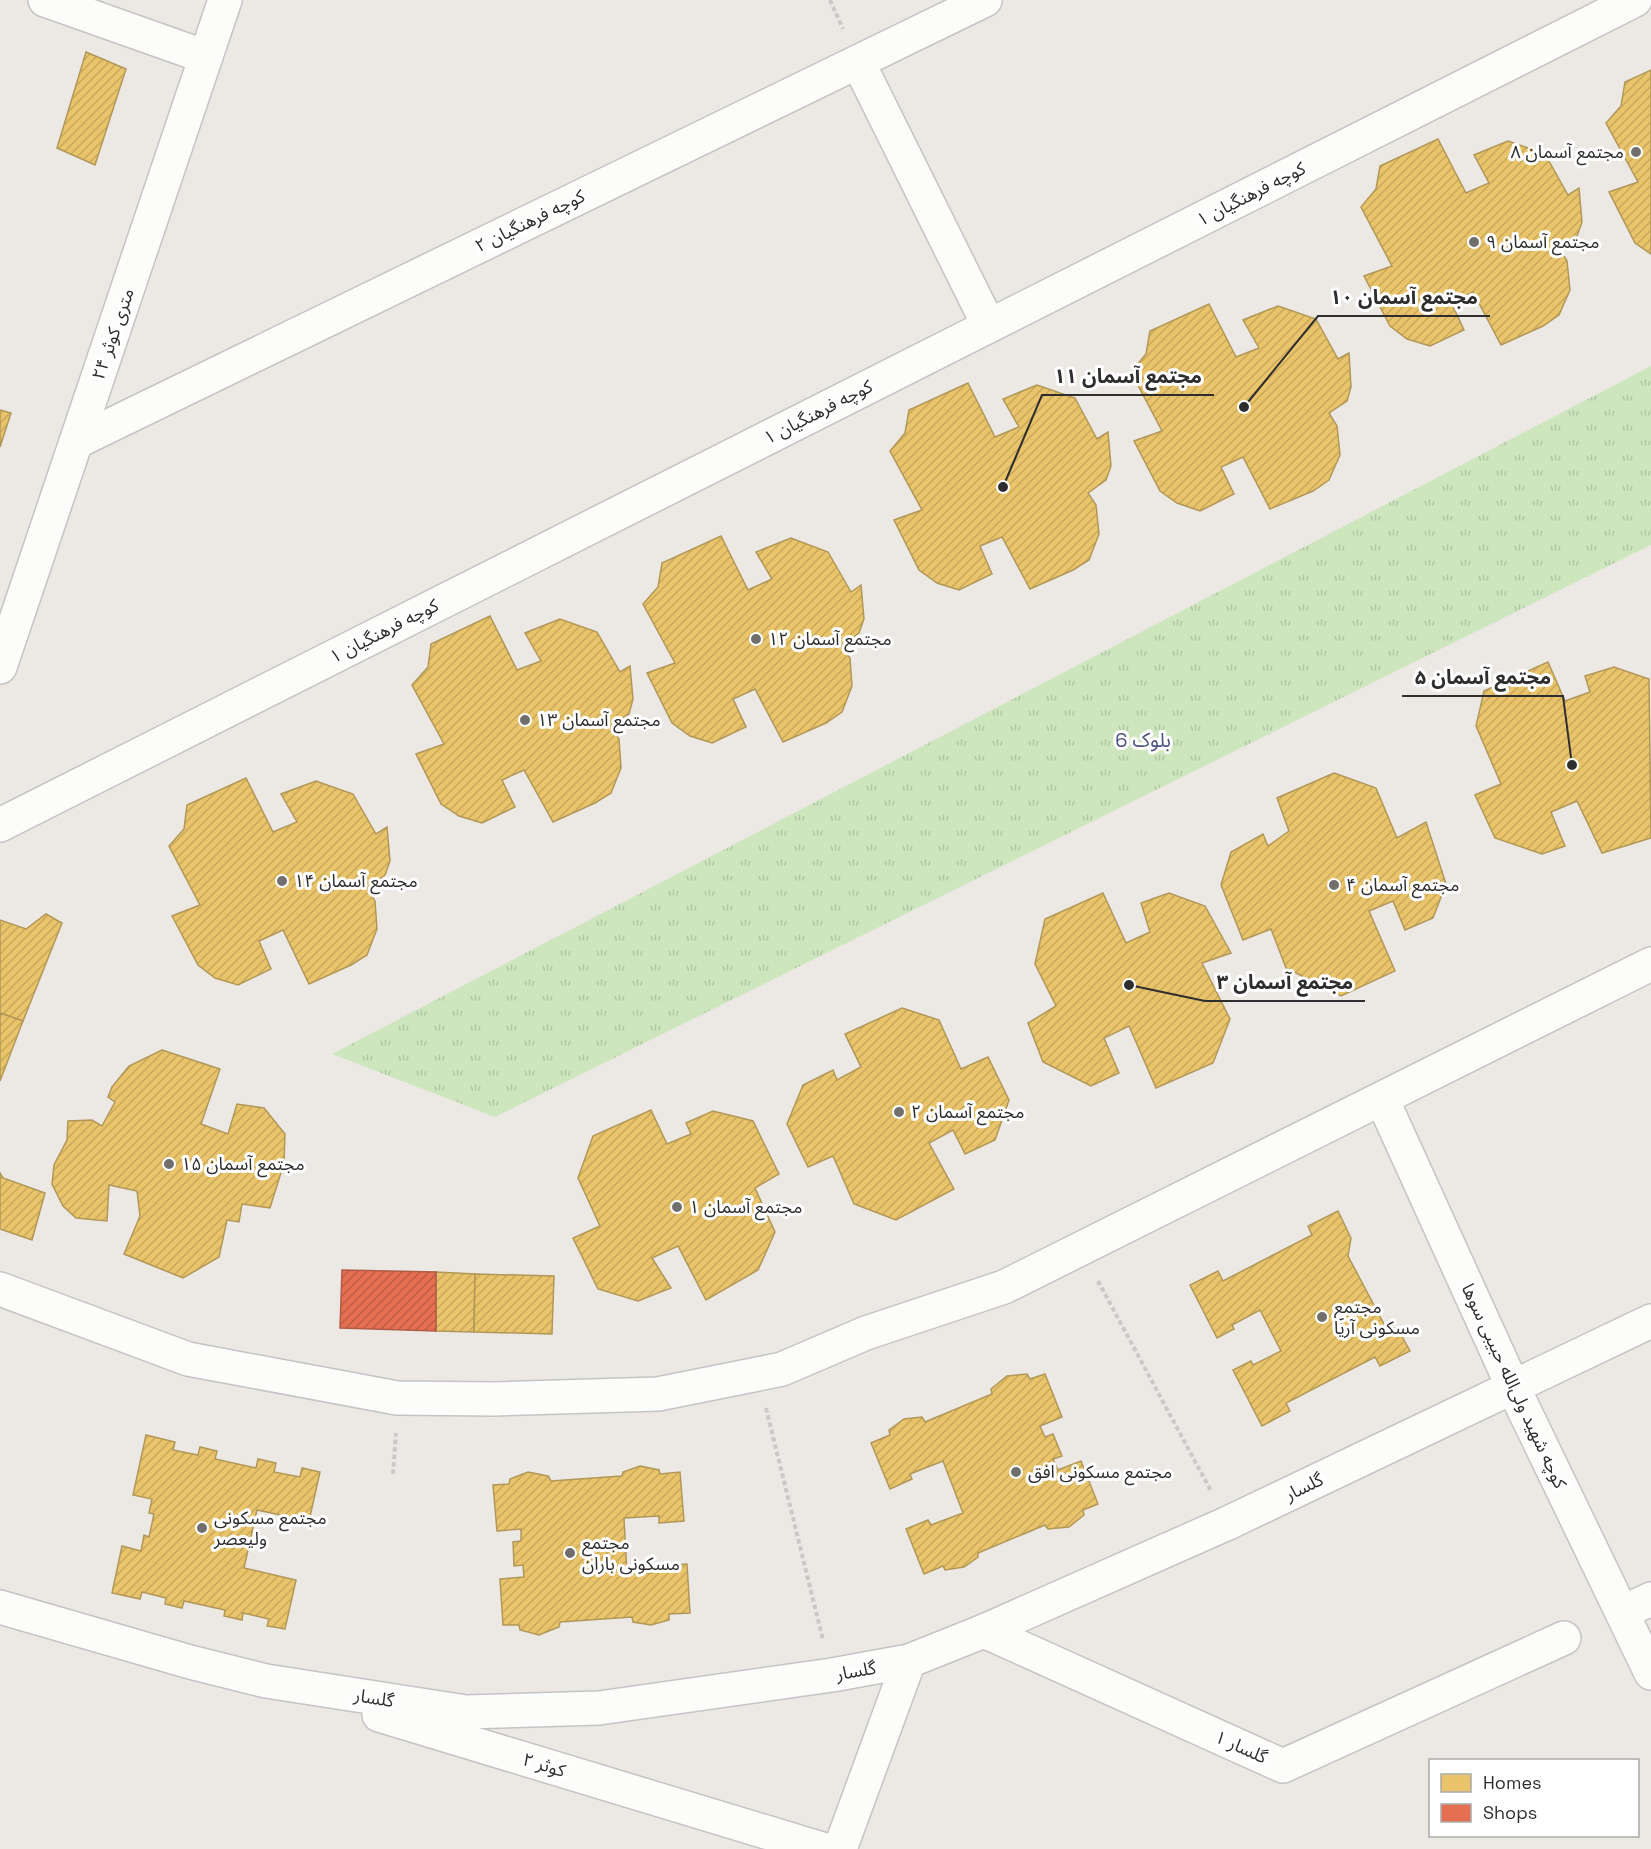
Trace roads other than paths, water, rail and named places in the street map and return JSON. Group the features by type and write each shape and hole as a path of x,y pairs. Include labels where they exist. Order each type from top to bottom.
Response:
{"street":[{"path":"45,0 206,57"},
{"name":"کوچه فرهنگیان ۲","path":"76,442 985,0"},
{"name":"کوچه فرهنگیان ۱","path":"0,825 1635,0"},
{"name":"۲۴ متری کوثر","path":"0,667 206,57 232,4"},
{"path":"858,62 989,326"},
{"path":"0,1289 188,1359 397,1398 495,1399 658,1394 783,1369 866,1334 1004,1287 1651,964"},
{"name":"کوچه شهید ولی‌الله حبیبی سوها","path":"1382,1098 1513,1387 1637,1605 1651,1673"},
{"name":"گلسار","path":"0,1607 190,1662 266,1681 466,1712 599,1708 832,1675 909,1661 984,1631 1228,1523 1651,1321"},
{"name":"گلسار ۱","path":"984,1631 1283,1766 1564,1638"},
{"path":"840,1849 909,1661"},
{"name":"کوثر ۲","path":"266,1681 822,1849"}],"place":[{"name":"مجتمع آسمان ۸","path":"1636,152"},
{"name":"مجتمع آسمان ۹","path":"1474,242"},
{"name":"مجتمع آسمان ۱۰","path":"1244,407"},
{"name":"مجتمع آسمان ۱۱","path":"1003,487"},
{"name":"مجتمع آسمان ۱۲","path":"756,639"},
{"name":"مجتمع آسمان ۱۳","path":"525,720"},
{"name":"مجتمع آسمان ۵","path":"1572,765"},
{"name":"مجتمع آسمان ۱۴","path":"282,881"},
{"name":"مجتمع آسمان ۴","path":"1334,885"},
{"name":"مجتمع آسمان ۳","path":"1129,985"},
{"name":"مجتمع آسمان ۲","path":"899,1112"},
{"name":"مجتمع آسمان ۱۵","path":"169,1164"},
{"name":"مجتمع آسمان ۱","path":"677,1207"},
{"name":"مجتمع مسکونی آریا","path":"1322,1317"},
{"name":"مجتمع مسکونی افق","path":"1016,1472"},
{"name":"مجتمع مسکونی ولیعصر","path":"202,1528"},
{"name":"مجتمع مسکونی باران","path":"570,1553"}],"district":[{"name":"بلوک 6","path":"1143,740"}]}
